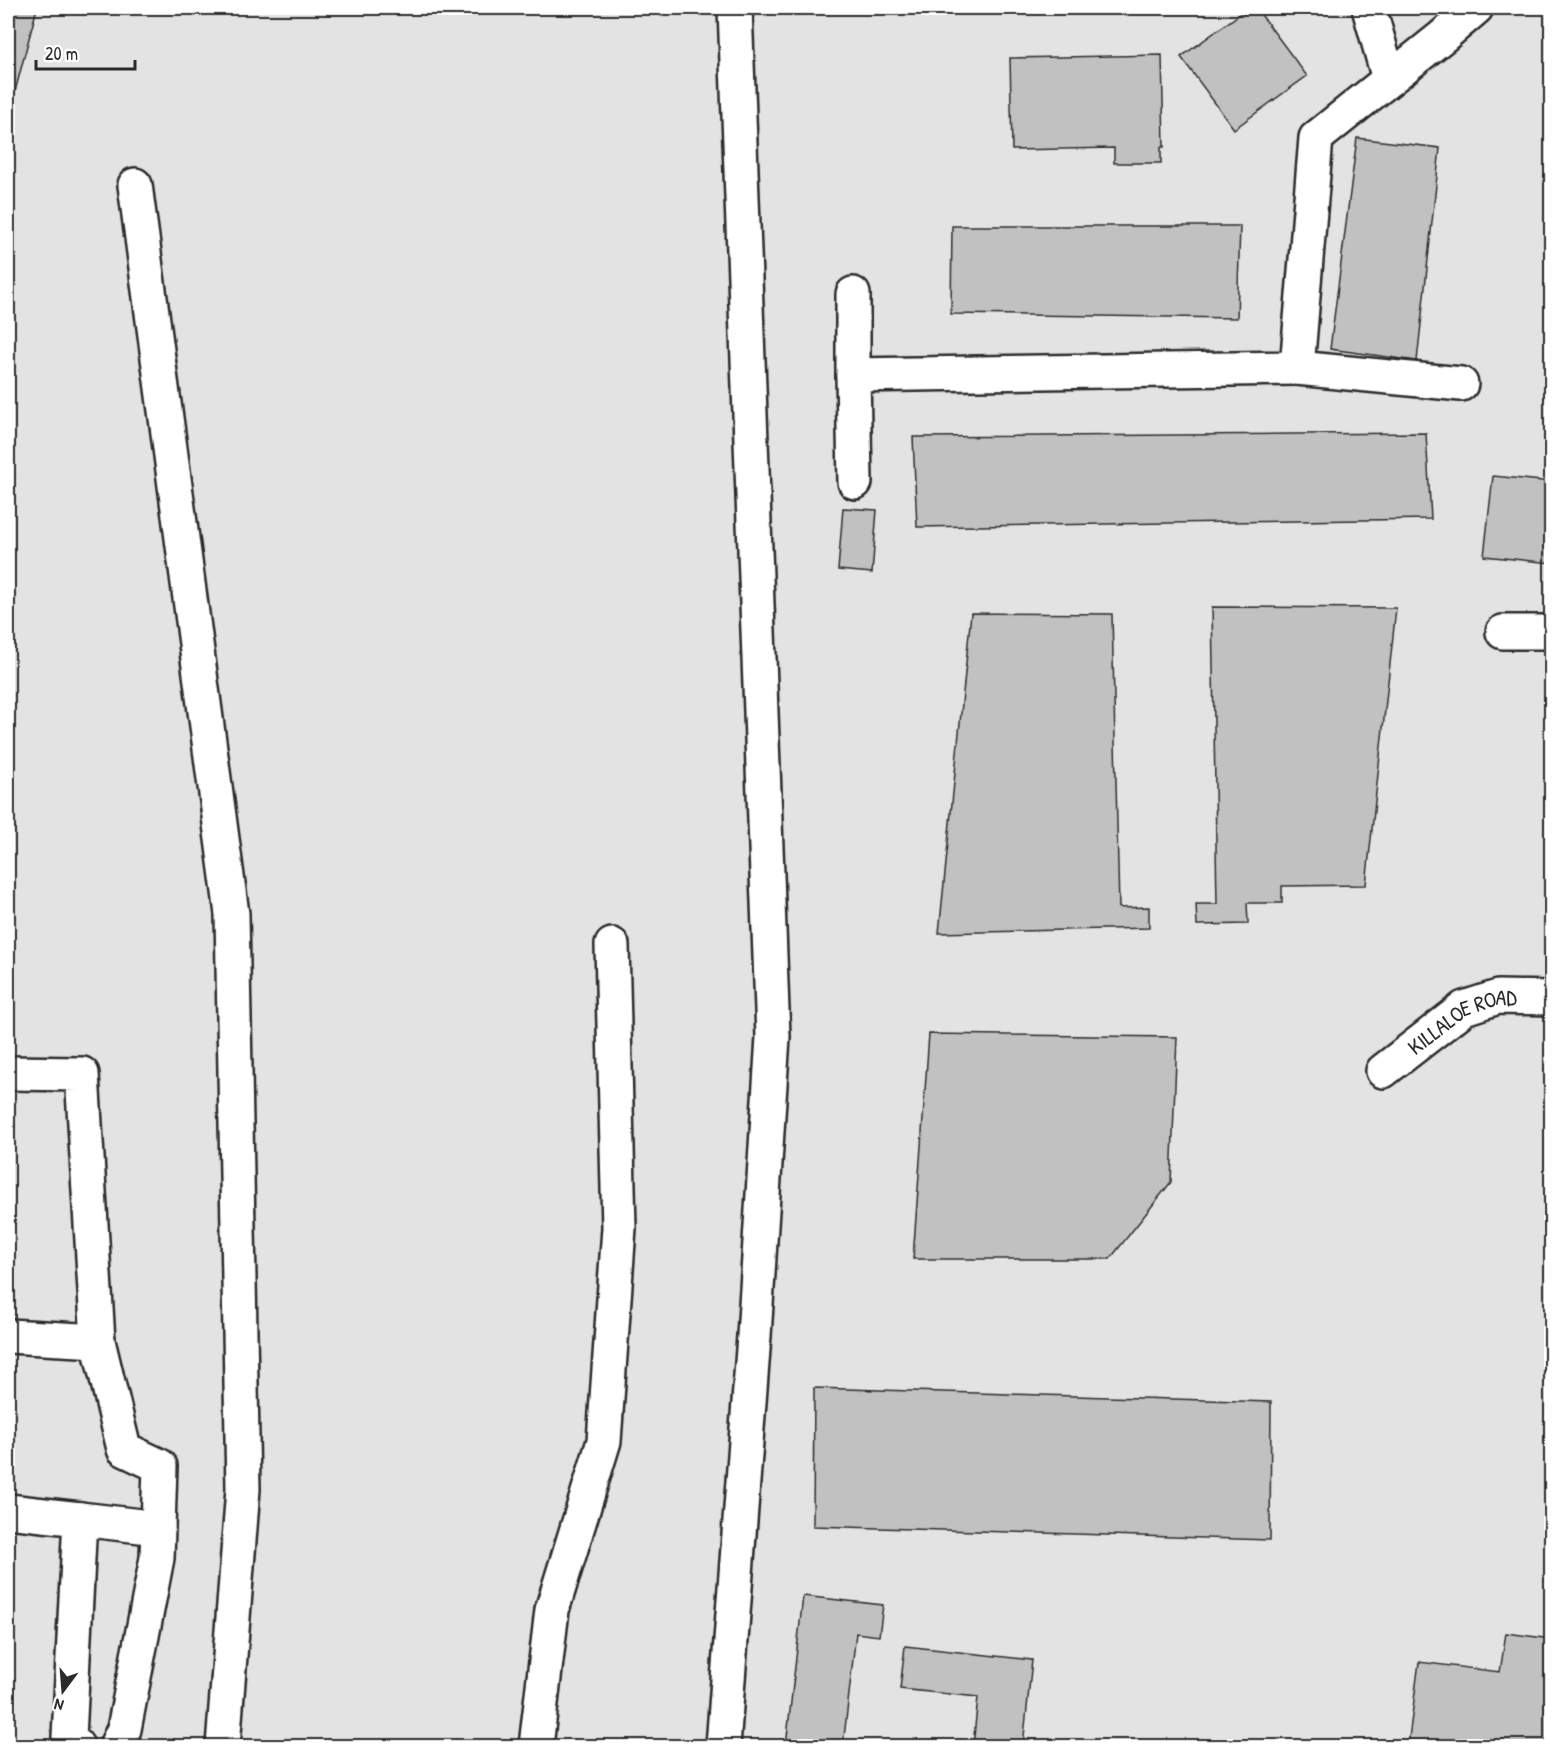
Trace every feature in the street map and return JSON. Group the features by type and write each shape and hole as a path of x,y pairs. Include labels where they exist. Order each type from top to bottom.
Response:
{"street":[{"path":"723,1746 753,1348 773,1037 735,8"},
{"path":"1369,8 1389,79"},
{"path":"1297,368 1316,138 1476,8"},
{"path":"135,185 232,914 243,1490 223,1746"},
{"path":"853,294 855,482"},
{"path":"853,375 1297,368 1461,384"},
{"path":"1503,632 1551,632"},
{"path":"536,1746 552,1610 604,1441 619,1228 612,945"},
{"name":"KILLALOE ROAD","path":"1383,1071 1464,1008 1498,997 1551,998"},
{"path":"8,1073 82,1074 98,1341 124,1449 160,1466 157,1558 124,1729 116,1746"},
{"path":"8,1336 98,1341"},
{"path":"8,1511 158,1528"},
{"path":"77,1746 69,1737 80,1519"}],"shaded area":[{"path":"8,8 1551,8 1551,1746 8,1746"}],"building":[{"path":"8,8 37,8 8,118"},
{"path":"1248,8 1256,8 1307,76 1234,129 1181,57"},
{"path":"1162,55 1164,147 1161,147 1161,163 1114,163 1114,148 1012,150 1010,58"},
{"path":"1357,138 1440,148 1417,361 1330,349"},
{"path":"952,226 1240,226 1237,318 951,314"},
{"path":"1426,433 1431,519 917,527 913,437"},
{"path":"1493,476 1552,482 1552,563 1484,556"},
{"path":"843,508 877,510 872,573 838,570"},
{"path":"1212,607 1396,608 1366,885 1282,886 1282,903 1247,903 1248,924 1197,925 1196,904 1217,904"},
{"path":"971,613 1112,614 1119,908 1149,907 1149,928 939,933"},
{"path":"929,1034 1177,1037 1171,1182 1110,1259 913,1259"},
{"path":"814,1388 1271,1402 1270,1540 813,1526"},
{"path":"803,1596 883,1605 879,1636 856,1633 843,1746 786,1746"},
{"path":"1506,1633 1552,1639 1552,1746 1408,1746 1419,1662 1500,1672"},
{"path":"905,1646 1032,1660 1023,1746 973,1746 978,1697 900,1689"}]}
